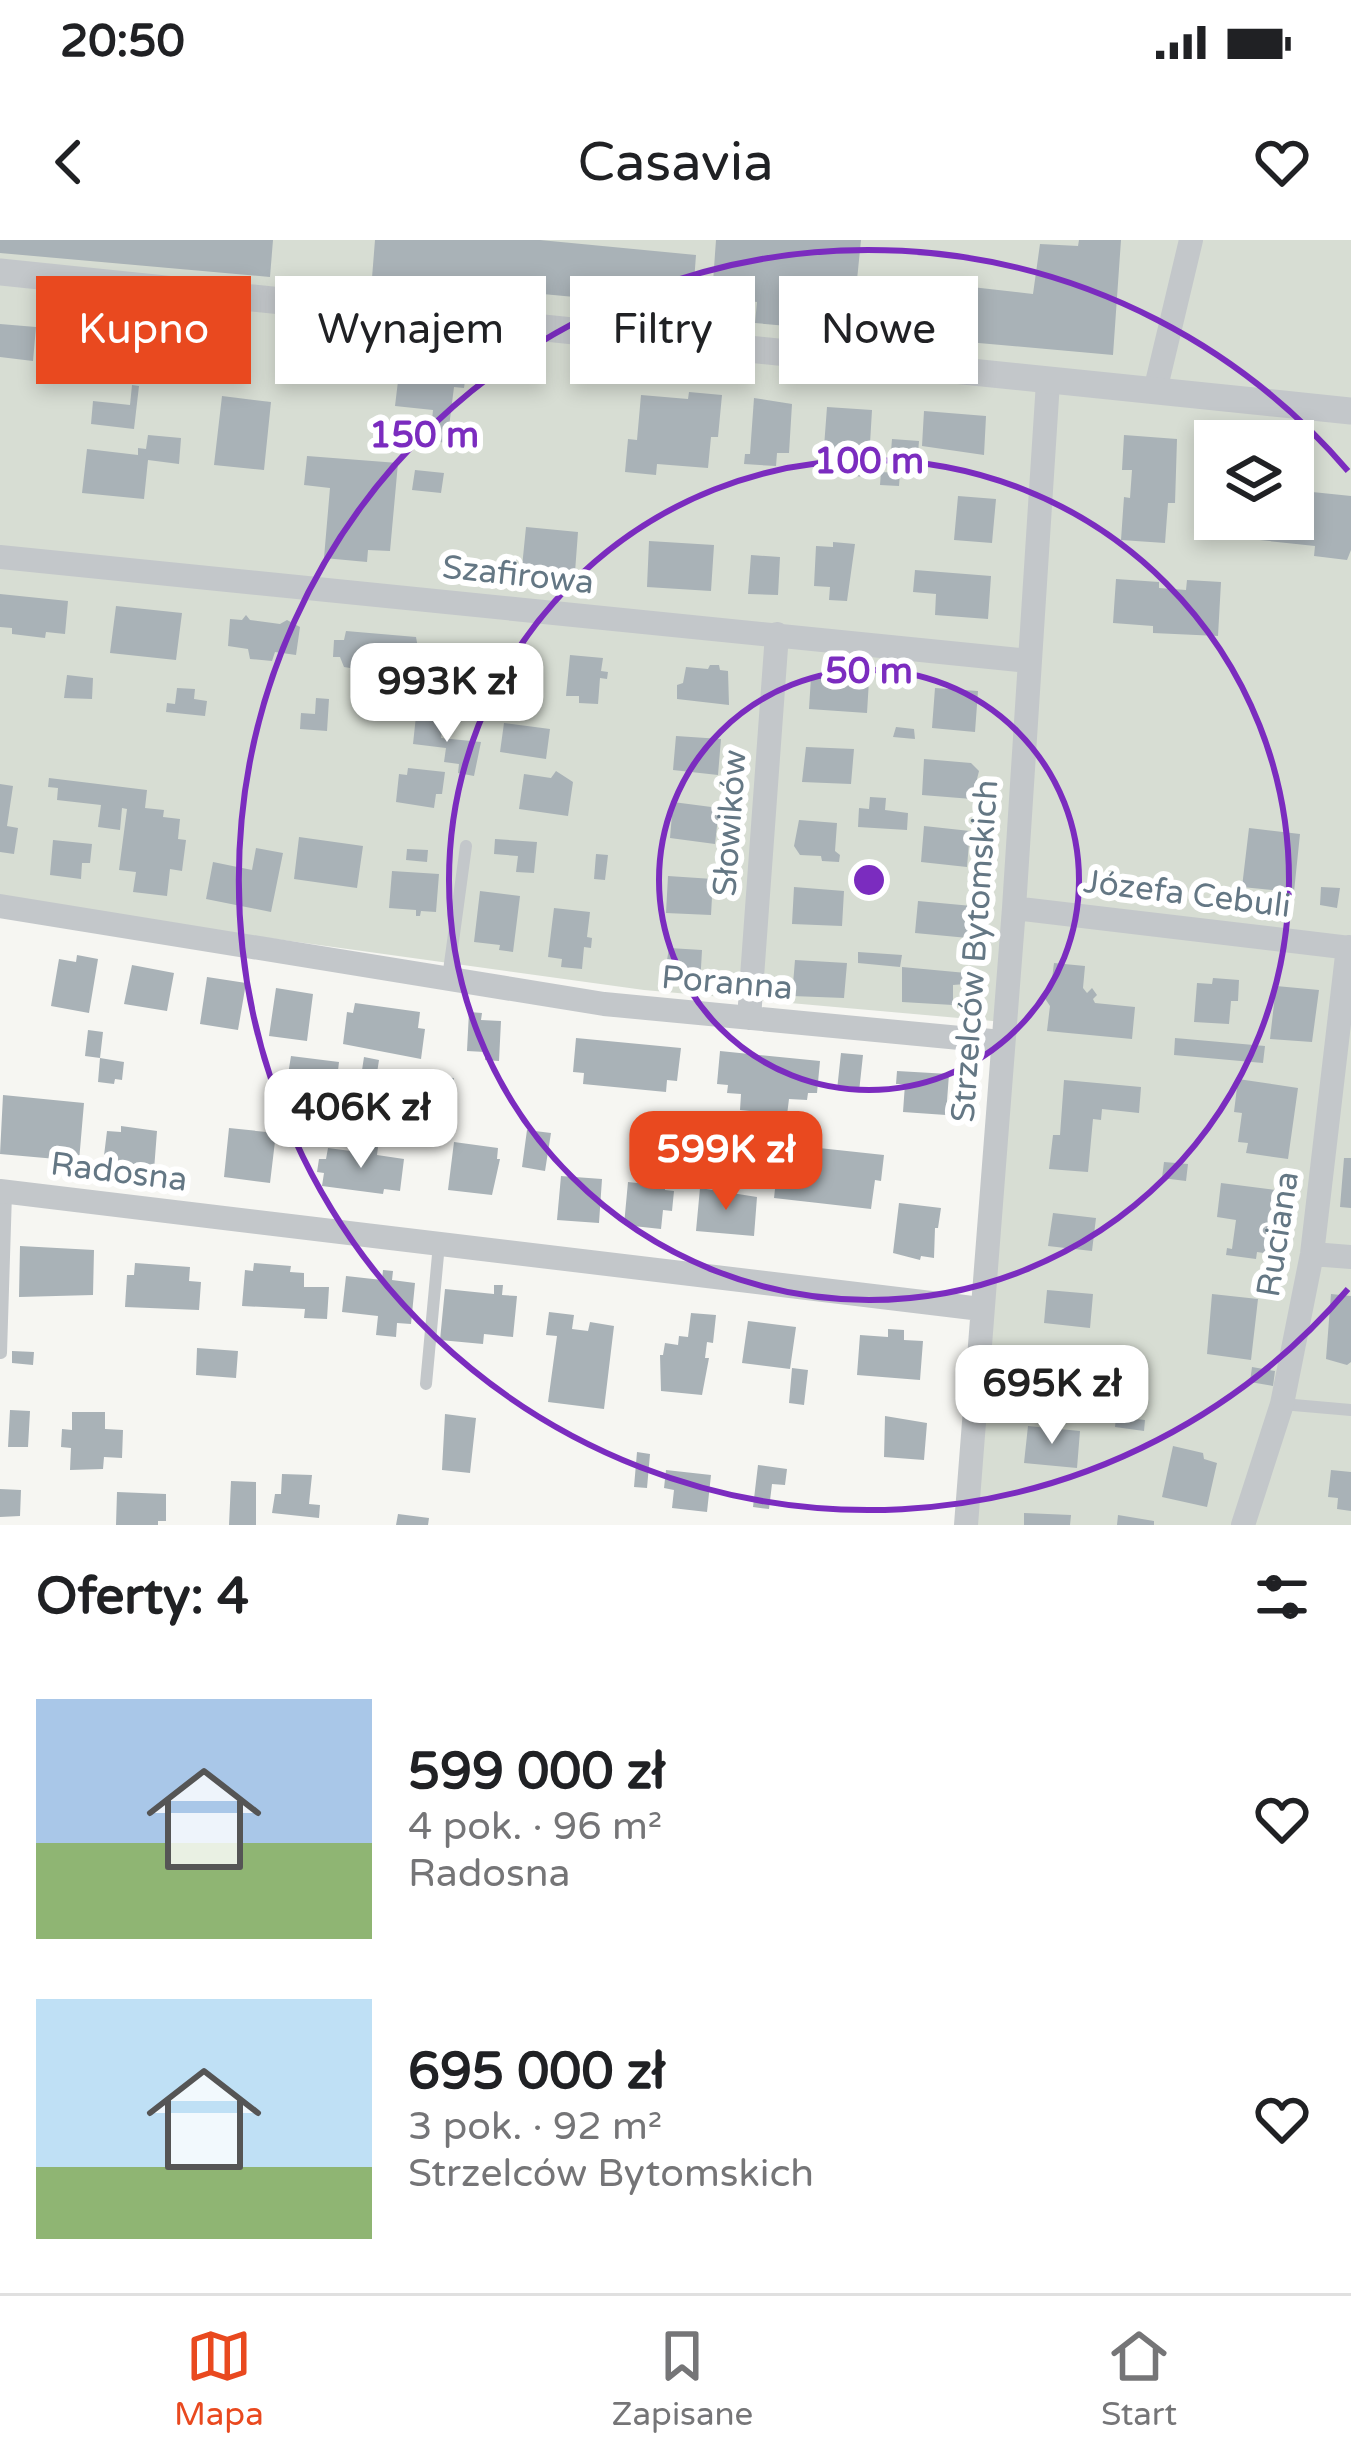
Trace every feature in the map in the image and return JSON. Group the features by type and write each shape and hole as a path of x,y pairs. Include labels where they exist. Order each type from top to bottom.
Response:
{"street":[{"path":"1155,391 1191,240"},
{"path":"0,272 1351,411"},
{"name":"Strzelców Bytomskich","path":"966,1525 1014,908 1048,382"},
{"name":"Szafirowa","path":"0,557 1029,661"},
{"name":"Słowików","path":"749,1018 777,634"},
{"name":"Poranna","path":"0,906 604,1004 1002,1042"},
{"name":"Józefa Cebuli","path":"1014,908 1350,948"},
{"name":"Ruciana","path":"1243,1525 1282,1404 1312,1253 1350,948"},
{"name":"Radosna","path":"3,1192 981,1309"},
{"path":"1312,1253 1351,1257"}],"lane":[{"path":"448,978 466,847"},
{"name":"Radosna","path":"1,1354 3,1192"},
{"path":"426,1384 439,1244"},
{"path":"1282,1404 1351,1410"}],"shaded area":[{"path":"0,240 1351,240 1351,1525 973,1525 1015,1023 644,990 0,901"}],"building":[{"path":"0,240 273,240 270,277 0,253"},
{"path":"375,240 540,240 696,255 694,276 570,276 570,297 546,294 546,276 372,276"},
{"path":"716,240 861,240 857,276 779,276 779,325 755,323 755,276 713,276"},
{"path":"1079,240 1121,240 1113,355 978,343 978,288 1033,294 1040,244 1078,246"},
{"path":"0,324 36,327 33,361 0,357"},
{"path":"398,384 465,384 464,388 454,387 447,443 430,441 433,410 395,406"},
{"path":"132,385 139,386 134,429 91,424 93,401 130,405"},
{"path":"689,392 722,395 718,437 711,437 708,468 657,464 656,475 625,472 628,439 637,440 641,395 688,399"},
{"path":"222,396 271,402 264,470 214,465"},
{"path":"754,398 792,404 789,453 777,453 776,466 744,464 745,454 750,454"},
{"path":"827,407 872,410 868,477 822,474"},
{"path":"924,411 986,416 984,455 922,446"},
{"path":"148,435 181,438 179,464 148,460 144,499 82,493 87,449 138,455 138,448 146,449"},
{"path":"1124,435 1177,439 1175,503 1168,503 1165,543 1121,540 1124,497 1130,498 1132,470 1122,470"},
{"path":"892,439 919,441 917,466 890,464"},
{"path":"307,456 398,463 390,551 368,550 367,562 324,558 330,488 304,485"},
{"path":"415,470 444,473 441,493 412,490"},
{"path":"881,472 900,473 899,486 880,485"},
{"path":"1314,492 1351,496 1347,560 1314,556 1315,546 1259,540 1314,540"},
{"path":"958,496 996,499 992,543 954,540"},
{"path":"526,527 578,532 575,572 522,567"},
{"path":"649,541 714,545 711,591 647,587"},
{"path":"833,542 855,544 847,601 829,600 830,587 814,586 816,546 833,547"},
{"path":"751,555 780,557 778,595 748,594"},
{"path":"915,570 991,576 988,619 935,615 936,594 913,592"},
{"path":"1116,579 1159,582 1159,588 1186,590 1187,580 1221,582 1218,636 1153,633 1153,626 1113,623"},
{"path":"0,594 68,601 65,634 46,632 45,638 12,634 12,628 0,627"},
{"path":"116,606 182,613 176,660 110,653"},
{"path":"246,615 250,620 280,624 287,620 300,627 296,655 275,652 272,661 250,659 248,649 228,646 230,619 242,620"},
{"path":"346,631 416,637 418,648 424,650 423,664 415,665 414,675 363,676 362,670 344,667 340,657 333,657 334,640 344,640"},
{"path":"509,643 531,651 525,703 459,696 464,652 477,653 478,645 509,649"},
{"path":"570,655 603,658 601,671 608,672 607,679 600,678 598,704 579,703 579,696 566,696"},
{"path":"710,665 728,671 729,705 677,699 677,685 683,683 686,667 708,669"},
{"path":"67,675 93,678 92,699 64,698"},
{"path":"811,677 869,680 867,713 809,709"},
{"path":"177,688 195,689 194,699 207,701 205,716 166,712 167,703 175,704"},
{"path":"935,688 978,691 975,732 932,728"},
{"path":"316,698 329,699 327,731 300,729 301,713 315,714"},
{"path":"416,716 443,720 441,738 481,742 474,776 458,773 459,764 444,762 446,748 413,744"},
{"path":"504,723 550,729 546,759 500,752"},
{"path":"896,727 914,729 915,739 893,737"},
{"path":"676,736 721,739 718,775 673,770"},
{"path":"806,747 854,749 851,784 802,782"},
{"path":"924,759 971,763 979,771 972,799 922,795"},
{"path":"408,768 445,772 434,808 396,802 399,774 407,775"},
{"path":"556,771 573,782 568,816 519,809 524,774 551,778"},
{"path":"49,778 147,790 145,808 164,810 163,817 180,819 178,839 186,840 182,871 170,869 167,896 133,892 136,872 119,870 127,809 122,808 120,830 98,827 101,805 57,800 58,788 48,787"},
{"path":"0,784 13,786 7,826 18,828 14,854 0,852"},
{"path":"870,797 886,798 885,810 908,813 907,830 858,827 859,808 869,809"},
{"path":"673,802 719,808 715,844 670,838"},
{"path":"799,820 837,823 839,862 800,855 794,846"},
{"path":"924,826 970,831 967,867 921,862"},
{"path":"1249,828 1300,834 1294,892 1242,887"},
{"path":"299,837 363,846 357,888 294,879"},
{"path":"495,839 537,842 534,873 516,872 518,856 494,854"},
{"path":"53,840 92,844 90,863 82,863 81,879 50,875"},
{"path":"256,848 283,853 271,912 206,899 213,862 252,870"},
{"path":"407,849 428,850 427,862 406,860"},
{"path":"596,854 608,855 605,880 594,879"},
{"path":"392,871 439,874 436,912 421,911 416,916 416,910 389,908"},
{"path":"668,876 713,879 711,915 666,913"},
{"path":"854,878 880,881 879,896 853,893"},
{"path":"794,887 844,891 842,926 792,924"},
{"path":"1321,887 1340,888 1337,908 1320,905"},
{"path":"480,891 520,896 513,952 474,942"},
{"path":"918,901 972,906 968,938 915,933"},
{"path":"554,908 590,912 587,937 592,938 591,948 584,947 582,969 561,967 562,959 548,957"},
{"path":"669,948 702,950 700,985 663,984"},
{"path":"858,952 902,955 900,967 858,963"},
{"path":"77,955 98,959 89,1013 51,1006 59,959 76,962"},
{"path":"795,960 847,963 844,998 792,996"},
{"path":"1054,963 1085,966 1083,988 1087,993 1092,988 1095,1003 1135,1007 1132,1039 1047,1031 1050,1006 1044,997 1051,987"},
{"path":"132,965 174,973 167,1011 124,1004"},
{"path":"902,967 977,974 977,983 953,985 953,1005 902,1002"},
{"path":"207,977 246,983 238,1030 200,1024"},
{"path":"1213,978 1239,980 1238,1001 1231,1001 1229,1024 1194,1022 1197,983 1212,984"},
{"path":"1276,986 1319,990 1312,1042 1270,1039"},
{"path":"276,988 313,994 307,1041 269,1036"},
{"path":"355,1003 420,1012 418,1028 425,1029 421,1059 343,1044 347,1012 353,1013"},
{"path":"469,1012 482,1013 481,1020 501,1021 499,1061 485,1060 485,1052 467,1051"},
{"path":"88,1030 103,1032 100,1058 85,1056"},
{"path":"576,1038 681,1048 677,1081 667,1080 666,1092 583,1084 584,1073 573,1072"},
{"path":"1175,1038 1265,1046 1263,1063 1174,1055"},
{"path":"720,1051 820,1061 817,1093 808,1093 807,1100 789,1099 787,1115 740,1110 741,1094 727,1093 728,1085 717,1084"},
{"path":"841,1053 863,1055 859,1092 837,1090"},
{"path":"291,1056 339,1062 331,1130 311,1128 313,1115 282,1111"},
{"path":"364,1057 379,1060 377,1073 454,1078 447,1122 430,1121 427,1133 411,1131 414,1101 397,1098 396,1113 372,1110 374,1092 359,1090"},
{"path":"100,1058 124,1062 122,1080 98,1082"},
{"path":"897,1071 949,1074 946,1115 903,1112 905,1084 896,1084"},
{"path":"1238,1079 1298,1088 1288,1159 1246,1153 1248,1143 1238,1142 1242,1113 1234,1112"},
{"path":"1064,1080 1141,1087 1139,1113 1102,1109 1101,1120 1093,1119 1088,1172 1049,1169 1053,1135 1060,1135"},
{"path":"3,1095 84,1103 79,1161 0,1154"},
{"path":"121,1126 157,1131 154,1170 103,1164 107,1131 121,1132"},
{"path":"229,1128 276,1133 270,1183 224,1177"},
{"path":"527,1130 551,1133 545,1171 522,1167"},
{"path":"655,1131 723,1134 720,1172 652,1158"},
{"path":"454,1142 498,1148 492,1195 448,1190"},
{"path":"367,1145 378,1147 377,1155 404,1159 400,1191 384,1189 383,1194 322,1186 319,1159 326,1159 328,1148 366,1153"},
{"path":"791,1145 884,1155 871,1209 774,1198 777,1171 788,1172"},
{"path":"1344,1158 1351,1158 1351,1208 1340,1207"},
{"path":"1164,1162 1188,1164 1186,1181 1162,1178"},
{"path":"561,1176 602,1179 599,1223 557,1220"},
{"path":"628,1182 674,1191 672,1211 663,1210 661,1229 624,1225"},
{"path":"1221,1183 1284,1191 1276,1255 1257,1252 1256,1259 1226,1255 1227,1248 1232,1249 1236,1220 1217,1217"},
{"path":"700,1188 757,1197 754,1236 696,1231"},
{"path":"899,1203 941,1208 934,1258 921,1256 920,1260 893,1253"},
{"path":"1053,1213 1096,1218 1092,1251 1048,1246"},
{"path":"20,1246 94,1250 93,1295 19,1297"},
{"path":"135,1263 190,1267 189,1281 201,1282 199,1310 125,1307 127,1275 134,1275"},
{"path":"254,1263 291,1266 290,1272 304,1273 304,1287 329,1287 327,1319 304,1318 305,1309 242,1306 245,1270 253,1271"},
{"path":"383,1270 393,1271 392,1280 415,1283 411,1324 397,1323 396,1337 376,1335 378,1316 342,1312 346,1276 382,1280"},
{"path":"494,1285 503,1285 502,1295 517,1296 513,1337 484,1334 483,1344 440,1340 445,1289 494,1294"},
{"path":"1047,1290 1093,1294 1090,1328 1044,1323"},
{"path":"1212,1294 1258,1299 1251,1360 1207,1354"},
{"path":"1331,1294 1351,1296 1351,1362 1347,1365 1326,1359"},
{"path":"549,1312 574,1315 572,1329 588,1331 590,1322 614,1326 604,1409 548,1402 557,1336 546,1335"},
{"path":"691,1313 716,1315 713,1343 707,1342 702,1395 661,1391 660,1355 665,1343 678,1345 679,1336 688,1337"},
{"path":"748,1321 796,1327 790,1369 742,1363"},
{"path":"888,1329 904,1330 904,1340 923,1341 920,1380 857,1375 860,1335 888,1337"},
{"path":"197,1348 238,1351 236,1378 196,1375"},
{"path":"12,1351 34,1352 33,1365 12,1363"},
{"path":"1041,1358 1086,1362 1083,1396 1037,1391"},
{"path":"1252,1367 1275,1371 1273,1386 1250,1382"},
{"path":"792,1368 808,1370 804,1405 789,1403"},
{"path":"10,1410 30,1411 28,1447 8,1447"},
{"path":"72,1412 105,1412 105,1429 123,1430 122,1458 104,1457 103,1469 70,1470 71,1448 61,1447 62,1429 72,1430"},
{"path":"445,1414 476,1418 470,1473 442,1470"},
{"path":"885,1416 927,1423 924,1460 884,1457"},
{"path":"1116,1417 1145,1420 1144,1431 1115,1427"},
{"path":"1028,1426 1080,1431 1077,1468 1024,1463"},
{"path":"1173,1446 1203,1453 1204,1459 1217,1463 1207,1507 1162,1497"},
{"path":"637,1452 650,1454 647,1488 634,1487"},
{"path":"758,1465 787,1469 785,1485 772,1484 769,1509 753,1507"},
{"path":"666,1470 711,1475 707,1512 672,1508 674,1490 664,1488"},
{"path":"1331,1470 1351,1472 1351,1511 1337,1509 1338,1498 1328,1497"},
{"path":"282,1474 312,1475 309,1504 320,1505 319,1518 272,1513 275,1494 281,1494"},
{"path":"231,1481 256,1482 256,1525 229,1525"},
{"path":"0,1489 21,1490 20,1516 0,1517"},
{"path":"117,1492 166,1494 166,1521 116,1525"},
{"path":"1024,1513 1071,1515 1070,1525 1024,1525"},
{"path":"398,1514 429,1518 428,1525 396,1525"},
{"path":"1118,1515 1154,1521 1154,1525 1117,1525"}]}
